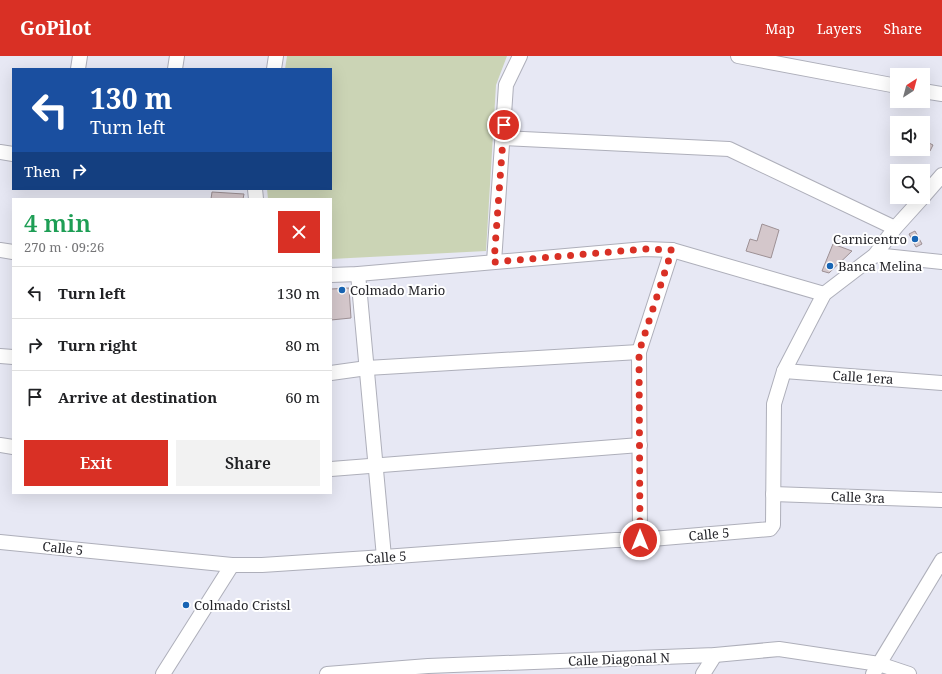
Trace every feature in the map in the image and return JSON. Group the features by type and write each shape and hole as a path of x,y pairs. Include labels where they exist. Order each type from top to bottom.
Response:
{"street":[{"path":"78,68 80,56"},
{"path":"175,68 177,56"},
{"path":"274,68 276,56"},
{"path":"494,262 506,85 520,56"},
{"path":"738,56 890,85"},
{"path":"930,92 942,94"},
{"path":"503,138 729,150 895,228"},
{"path":"0,152 12,154"},
{"path":"930,189 942,175"},
{"path":"773,494 774,404 784,371 824,294 875,255 895,228 917,204"},
{"path":"332,275 645,249 672,250 824,294"},
{"path":"0,250 12,252"},
{"path":"640,540 639,352 672,250"},
{"path":"875,255 942,262"},
{"path":"358,274 377,466 384,557"},
{"path":"332,373 367,368 639,352"},
{"path":"0,356 12,357"},
{"name":"Calle 1era","path":"784,371 942,383"},
{"path":"0,445 12,447"},
{"path":"332,469 640,445"},
{"name":"Calle 3ra","path":"773,494 942,500"},
{"name":"Calle 5","path":"0,542 232,565 262,565 615,540 640,540 770,529 773,525 773,494"},
{"path":"876,669 942,560"},
{"path":"163,674 232,565"},
{"name":"Calle Diagonal N","path":"327,674 428,666 715,655 779,649 876,669 909,674"},
{"path":"703,674 715,655"},
{"path":"428,666 441,674"}],"green space":[{"path":"287,56 507,56 496,85 486,251 332,259 332,198 268,198 267,190 332,190 332,68 285,68"}],"building":[{"path":"930,144 933,145 930,151"},
{"path":"212,192 244,194 243,198 211,198"},
{"path":"762,224 779,230 771,258 746,251 750,239 757,241"},
{"name":"Carnicentro","path":"915,231 922,244 916,247 909,234"},
{"path":"833,244 852,251 829,273 822,271"},
{"path":"349,288 351,318 332,320 332,289"}],"place":[{"name":"Carnicentro","path":"915,239"},
{"name":"Banca Melina","path":"830,266"},
{"name":"Colmado Mario","path":"342,290"},
{"name":"Colmado Cristsl","path":"186,605"}],"route":[{"path":"504,125 494,262 645,249 672,250 639,352 640,540"}]}
